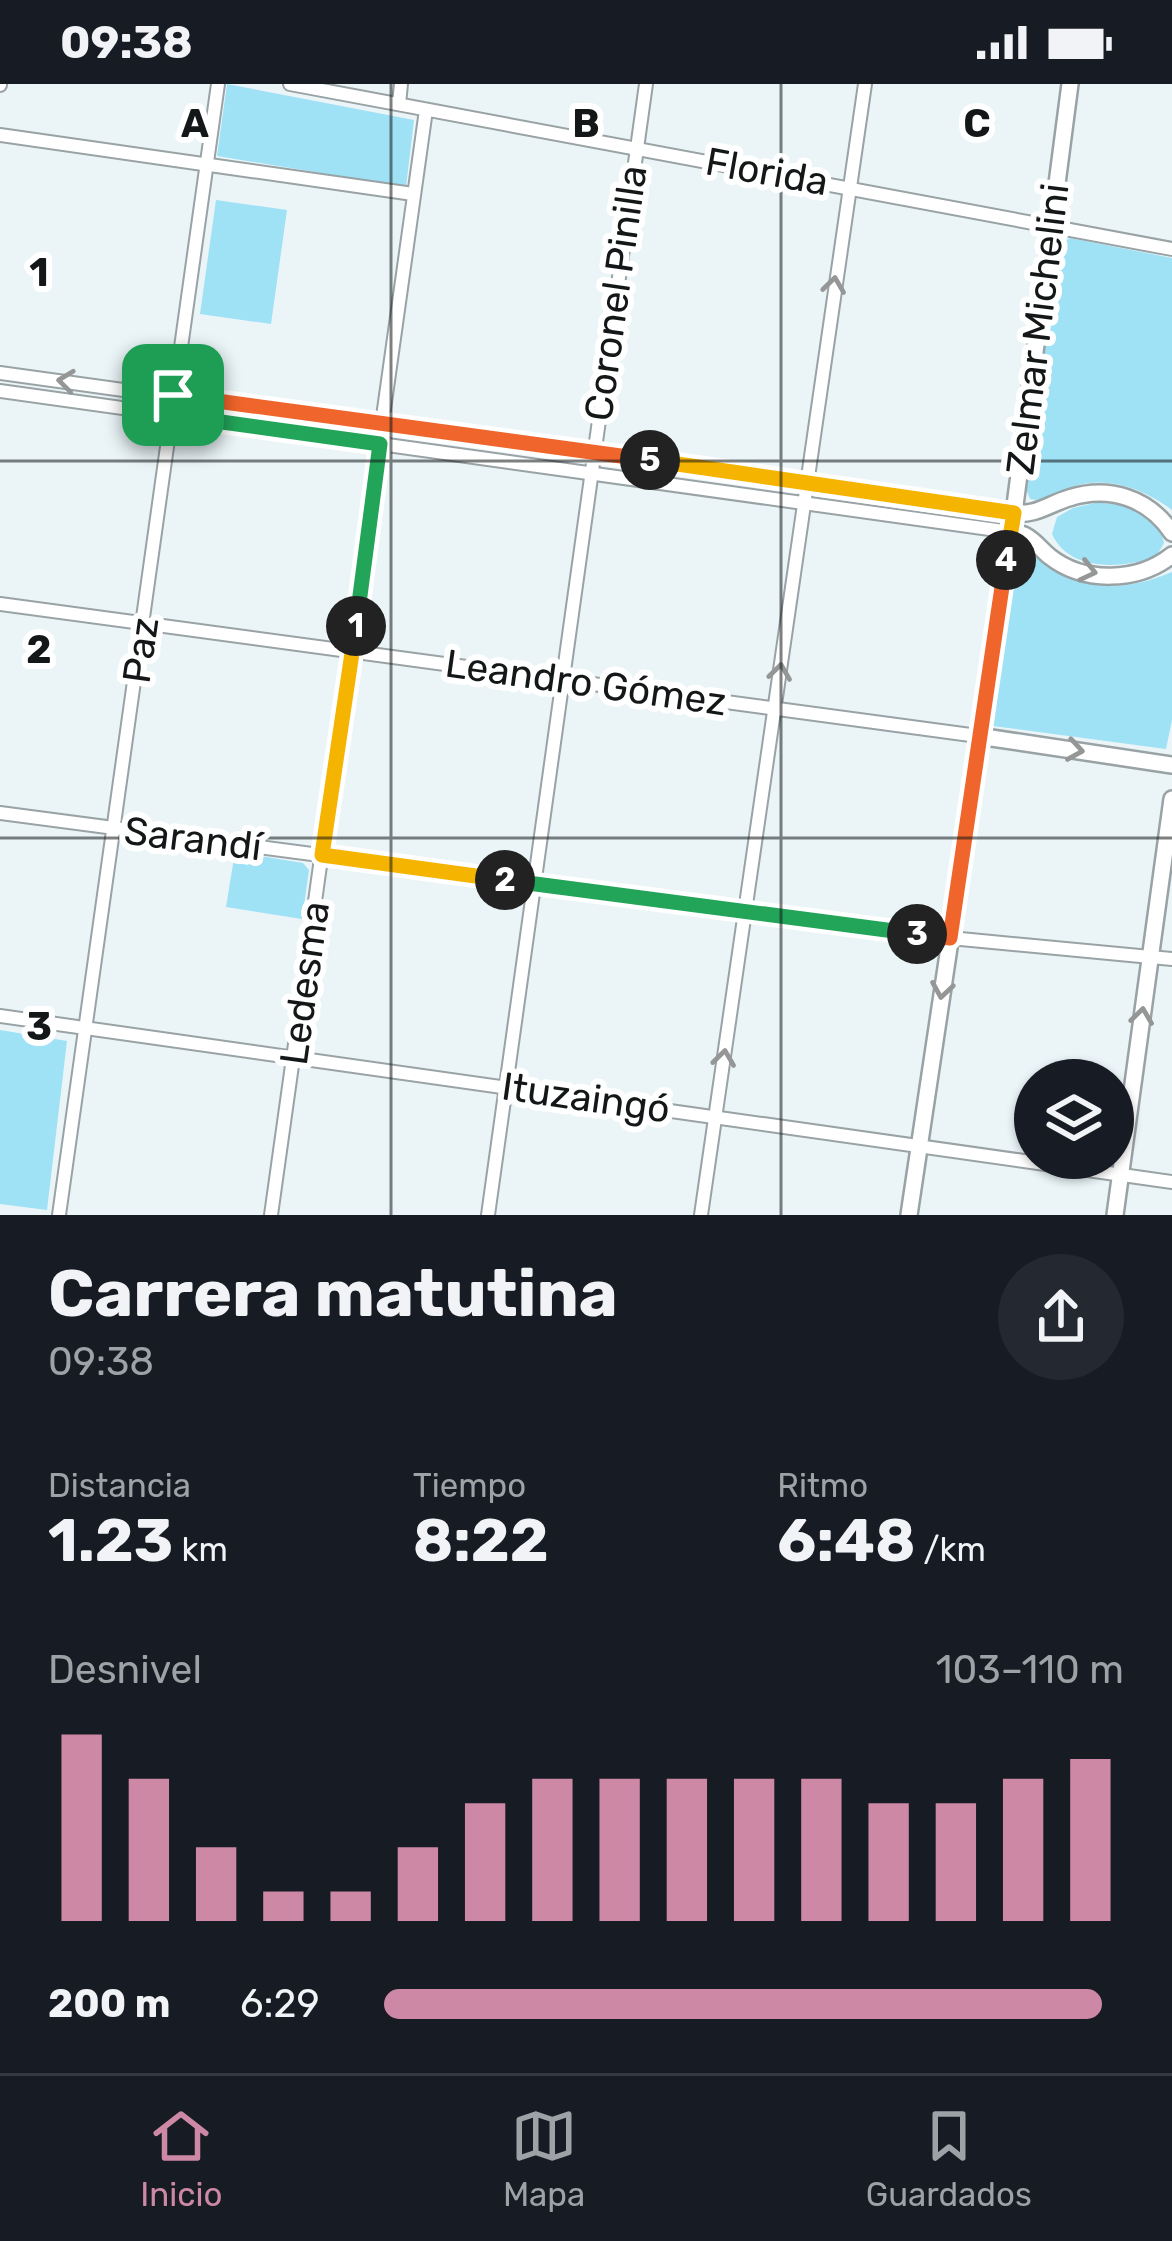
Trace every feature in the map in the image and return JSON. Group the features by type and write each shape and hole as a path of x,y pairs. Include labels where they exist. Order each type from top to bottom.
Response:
{"street":[{"name":"Paz","path":"59,1215 218,84"},
{"name":"Florida","path":"290,84 1172,249"},
{"path":"399,104 401,84"},
{"name":"Coronel Pinilla","path":"488,1215 646,84"},
{"path":"701,1215 865,84"},
{"name":"Zelmar Michelini","path":"909,1215 1014,513 1070,84"},
{"name":"Ledesma","path":"271,1215 425,110"},
{"path":"0,135 412,194"},
{"path":"0,373 1029,515 1073,496 1120,494 1161,517 1172,533"},
{"path":"0,391 1024,533 1050,557 1076,571 1100,576 1130,576 1172,555"},
{"name":"Leandro Gómez","path":"0,604 1172,765"},
{"path":"1134,1073 1172,799"},
{"name":"Sarandí","path":"0,813 950,938 1172,959"},
{"name":"Ituzaingó","path":"0,1016 1014,1158"},
{"name":"Ituzaingó","path":"1134,1177 1172,1182"},
{"path":"1115,1215 1120,1179"}],"shaded area":[{"path":"227,84 414,120 406,187 217,156"},
{"path":"216,200 287,210 271,324 200,314"},
{"path":"1070,238 1172,258 1172,510 1137,490 1112,483 1085,484 1036,500 1030,499 1024,484 1058,245"},
{"path":"1095,503 1128,507 1155,524 1164,543 1156,557 1098,564 1071,556 1060,547 1052,534 1057,517"},
{"path":"1021,548 1088,584 1131,584 1172,572 1172,720 1166,749 993,726 1015,553"},
{"path":"235,852 303,863 309,870 302,919 226,907"},
{"path":"0,1030 67,1041 47,1210 0,1204"}],"route":[{"path":"173,395 1014,513 950,938 322,855 380,444 171,415 173,395"}]}
